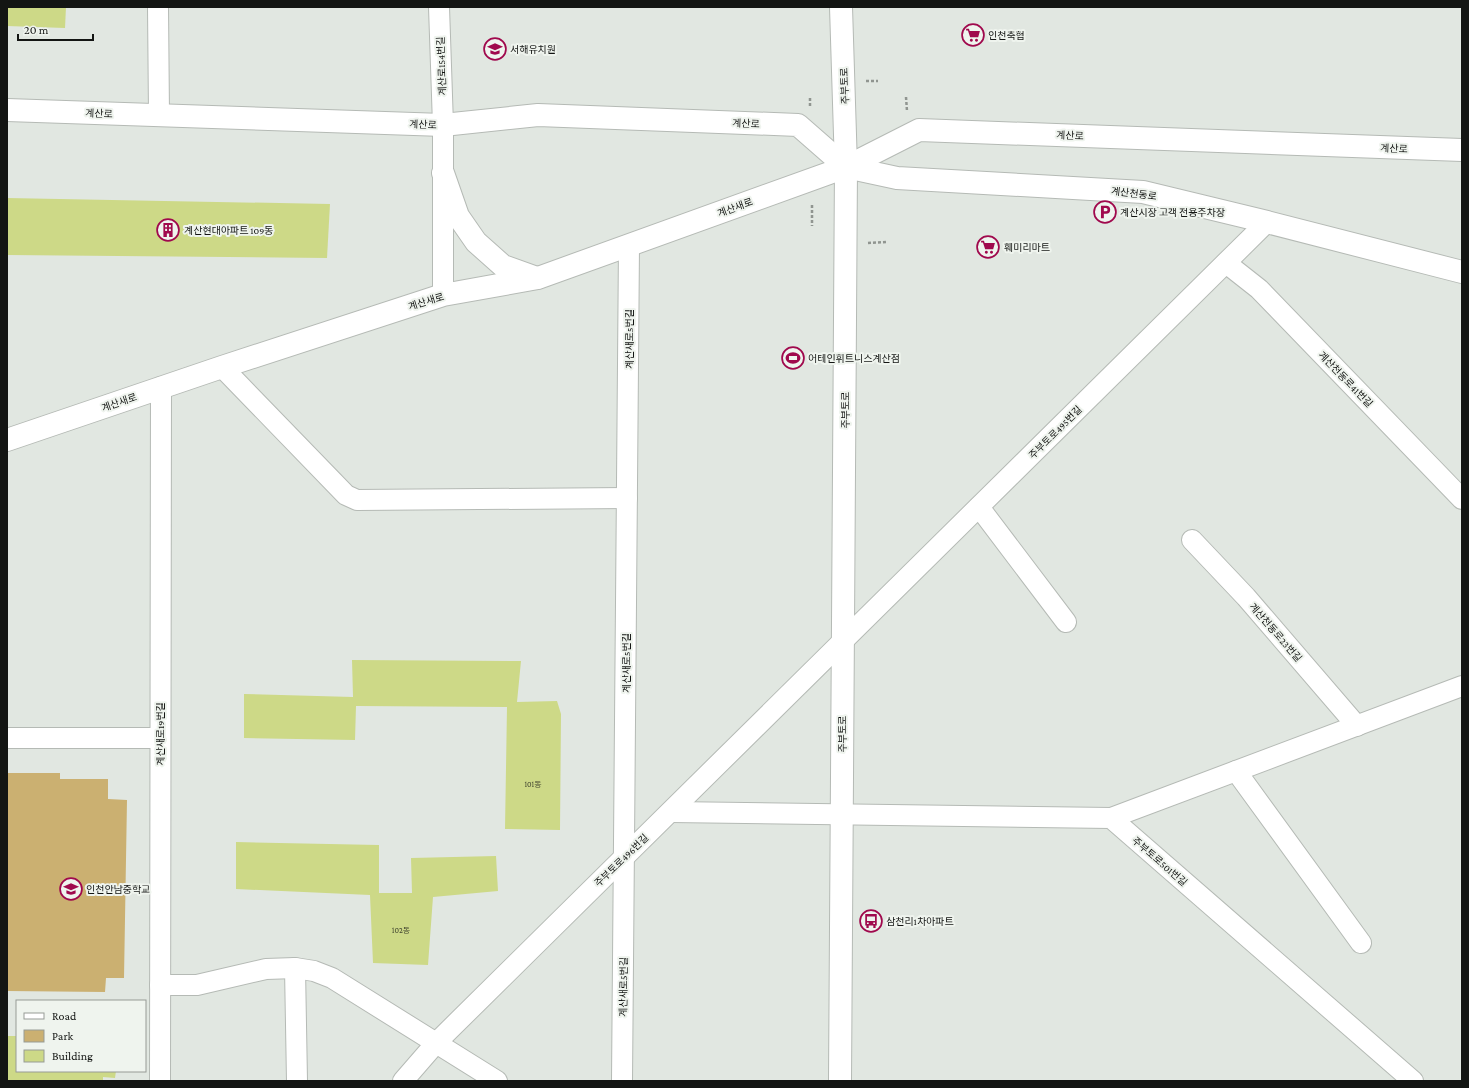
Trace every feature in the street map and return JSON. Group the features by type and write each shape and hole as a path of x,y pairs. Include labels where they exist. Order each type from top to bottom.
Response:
{"street":[{"path":"158,7 159,116"},
{"name":"계산로154번길","path":"438,7 443,125 443,296"},
{"name":"주부토로","path":"840,1081 846,166 841,7"},
{"name":"계산로","path":"7,110 443,125 538,115 798,125 846,166 919,130 1462,150"},
{"name":"계산천동로","path":"846,166 897,178 1143,192 1462,272"},
{"name":"계산새로","path":"7,440 161,387 443,296 538,278 846,166"},
{"path":"443,173 458,216 476,242 504,266 538,278"},
{"name":"주부토로495번길","path":"843,642 1267,222"},
{"name":"계산새로5번길","path":"622,1081 629,245"},
{"name":"계산천동로41번길","path":"1226,263 1259,289 1462,499"},
{"path":"222,367 346,495 357,500 627,498"},
{"name":"계산새로19번길","path":"160,1081 161,387"},
{"path":"979,507 1066,622"},
{"name":"계산천동로23번길","path":"1192,540 1246,597 1357,726"},
{"name":"주부토로496번길","path":"403,1081 436,1043 624,856 671,812 843,642"},
{"path":"671,812 1110,818 1462,686"},
{"path":"7,738 160,738"},
{"path":"1236,771 1361,943"},
{"name":"주부토로501번길","path":"1110,818 1412,1081"},
{"path":"295,968 297,1081"},
{"path":"160,985 197,985 266,969 295,968 314,971 332,978 497,1081"}],"green space":[{"name":"인천안남중학교","path":"7,773 60,773 60,779 108,779 108,799 127,800 124,978 106,978 105,992 7,991"}],"building":[{"path":"7,7 66,7 65,28 7,26"},
{"name":"계산현대아파트 109동","path":"7,198 330,204 327,258 7,255"},
{"path":"352,660 521,661 517,702 557,701 561,714 560,830 505,829 507,707 356,706 355,740 244,738 244,694 353,697"},
{"path":"236,842 379,845 379,893 412,893 411,858 496,856 498,891 433,897 428,965 373,963 370,895 236,889"},
{"path":"7,1036 16,1036 16,1072 116,1072 115,1078 103,1077 103,1081 7,1081"}],"place":[{"name":"인천축협","path":"973,35"},
{"name":"서해유치원","path":"495,49"},
{"name":"계산시장 고객 전용주차장","path":"1105,212"},
{"name":"계산현대아파트 109동","path":"168,230"},
{"name":"훼미리마트","path":"988,247"},
{"name":"어테인휘트니스계산점","path":"793,358"},
{"name":"인천안남중학교","path":"71,889"},
{"name":"삼천리1차아파트","path":"871,921"}]}
